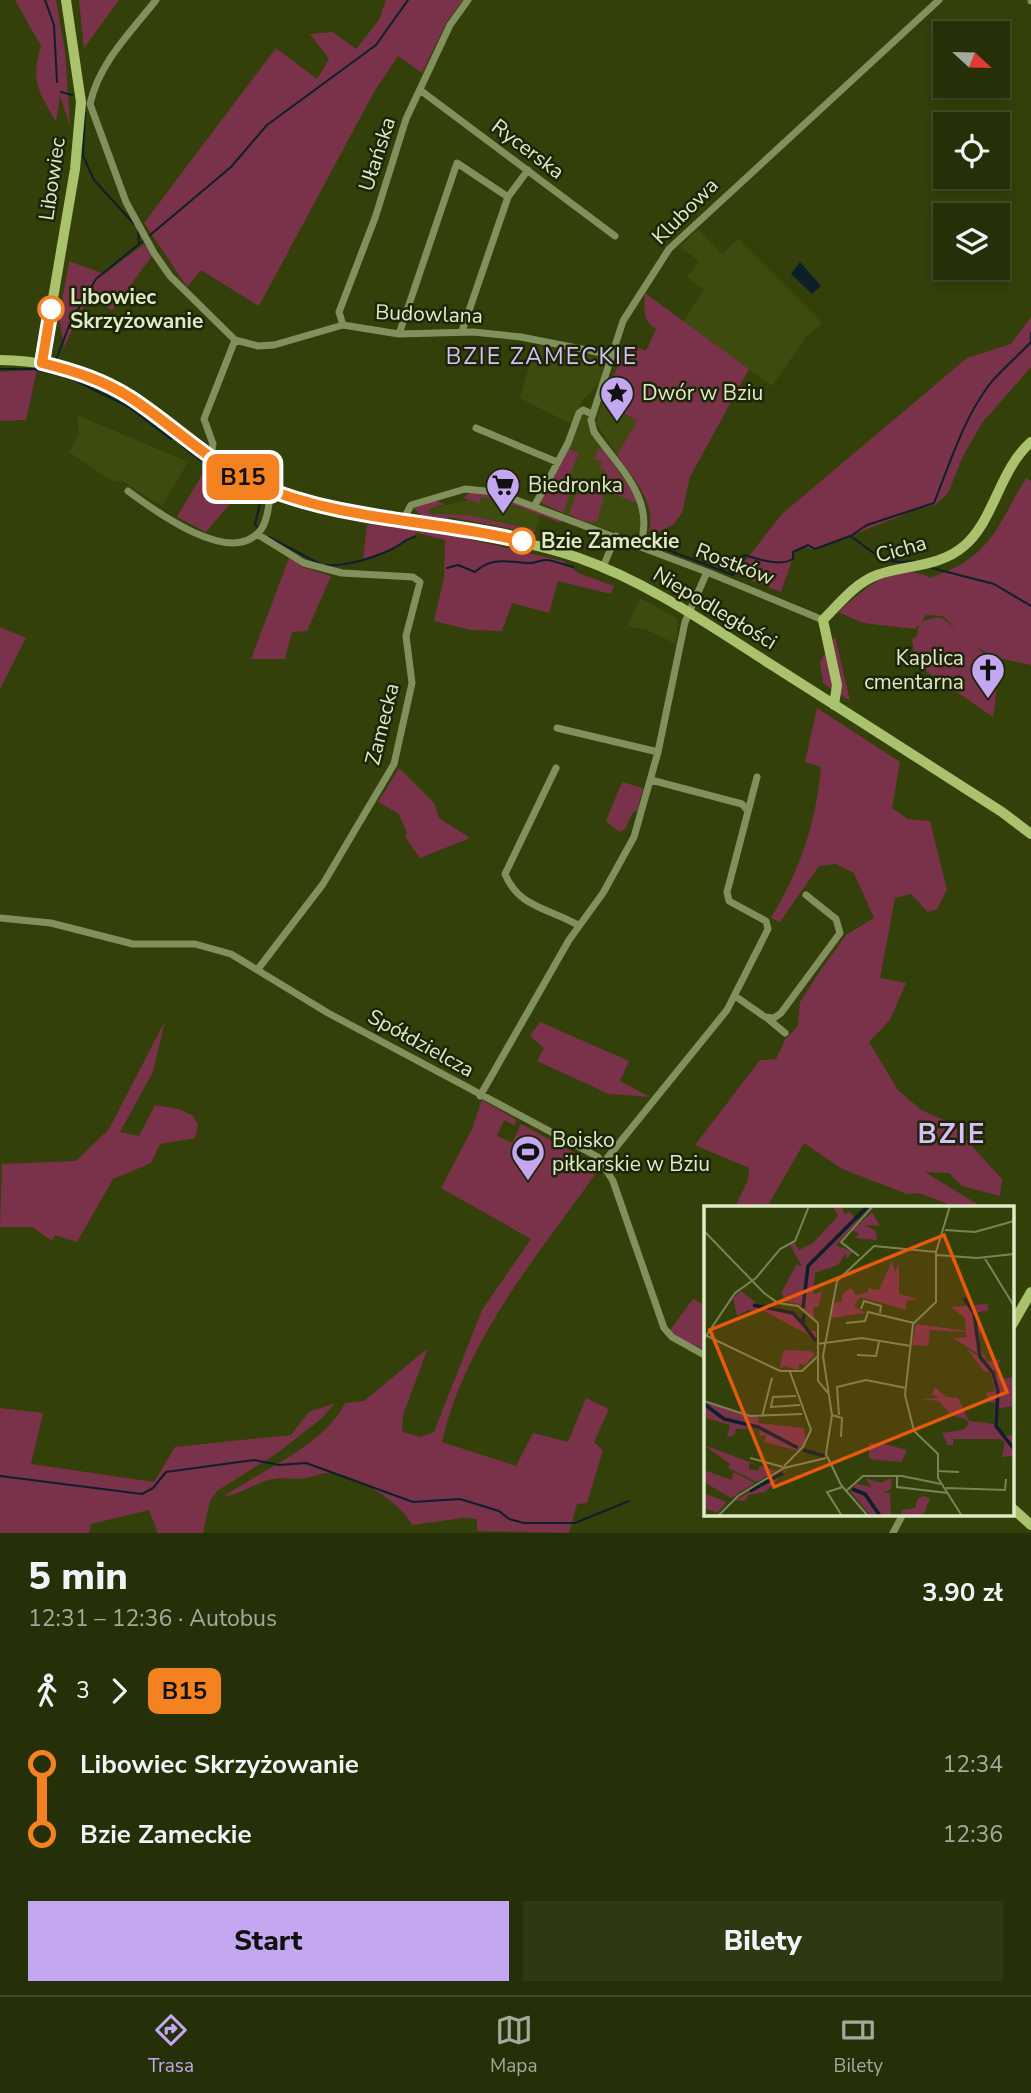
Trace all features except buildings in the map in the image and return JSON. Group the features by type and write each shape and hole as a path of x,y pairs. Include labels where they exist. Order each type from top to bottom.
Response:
{"street":[{"name":"Libowiec","path":"42,363 85,103 66,0"},
{"path":"156,0 109,59 85,103 125,202 155,253 170,276 235,340 204,419 213,444 211,457"},
{"name":"Ułańska","path":"343,325 339,312 375,218 406,119 450,25 468,0"},
{"name":"Klubowa","path":"592,414 628,311 669,249 939,0"},
{"name":"Rycerska","path":"420,90 615,236"},
{"path":"399,334 457,163 508,197"},
{"path":"462,331 508,197 528,170"},
{"name":"Budowlana","path":"235,340 258,346 274,345 343,325 399,334 462,331 521,337 612,355"},
{"name":"Niepodległości","path":"0,360 42,363 80,373 121,392 211,457 244,478 271,490 342,509 512,539 603,567 688,611 1002,812 1031,834"},
{"path":"535,505 581,411 592,414 594,432 645,508 646,529 640,545"},
{"path":"476,428 557,462"},
{"name":"Cicha","path":"823,620 855,588 874,576 920,566 965,546 1008,470 1031,442"},
{"name":"Rostków","path":"403,520 411,505 465,489 486,490 535,505 640,545 823,620"},
{"path":"128,491 155,511 219,542 246,542 262,530 271,490"},
{"name":"Zamecka","path":"257,534 304,564 342,573 414,577 420,582 406,636 412,683 394,764 328,876 258,969"},
{"path":"603,567 616,536"},
{"path":"480,1096 578,925 626,855 651,780 688,611 707,572"},
{"path":"823,620 837,685 834,705"},
{"path":"557,728 658,752"},
{"path":"556,768 505,874 513,892 523,901 578,925"},
{"path":"704,1355 672,1337 664,1328 604,1162 713,1028 735,996 769,924 729,901 727,892 757,777"},
{"path":"651,780 742,804 748,812"},
{"path":"765,1017 774,1018 781,1013 840,933 836,919 806,895"},
{"name":"Spółdzielcza","path":"0,918 51,923 133,944 195,944 232,954 328,1013 604,1162"},
{"path":"735,996 785,1033"},
{"path":"1014,1322 1031,1292"},
{"path":"1014,1510 1031,1525"},
{"path":"893,1533 902,1516"}],"shaded area":[{"path":"15,0 56,0 65,51 70,126 60,96 56,122 41,94 36,69 41,46"},
{"path":"79,0 119,0 84,48"},
{"path":"386,0 463,0 446,23 422,73 398,56 374,92 259,306 201,270 187,287 144,223 276,48 317,79 329,59 310,34 333,32 356,49 379,20"},
{"path":"698,229 722,254 738,239 822,323 806,337 772,386 683,321 704,290 687,277 699,261 680,247"},
{"path":"144,244 152,256 112,310 88,298 64,347 59,319 69,261 104,274"},
{"path":"645,293 749,369 690,477 682,513 674,524 653,535 649,531 649,510 642,491 617,455 637,421 602,401 628,343 646,351 656,329 646,318"},
{"path":"1031,317 1031,367 982,423 963,456 948,493 935,505 918,509 815,550 806,547 795,551 781,592 735,574 782,514 967,358 1011,344"},
{"path":"535,345 603,358 606,364 601,381 583,400 571,424 520,398"},
{"path":"37,370 26,420 0,421 0,372"},
{"path":"602,401 637,421 617,455 596,423"},
{"path":"581,413 588,416 591,433 641,504 641,529 631,536 599,527 541,504"},
{"path":"77,415 188,462 162,506 123,482 112,481 69,452 79,433"},
{"path":"567,448 579,453 568,479 571,491 563,513 539,501"},
{"path":"598,449 603,449 641,504 605,491 597,522 582,521 569,514 576,494 587,495 592,488 598,490 605,470 600,468 602,462 594,459"},
{"path":"206,468 239,493 206,532 177,517"},
{"path":"1026,478 1031,481 1031,665 993,657 975,646 992,661 996,675 993,717 916,664 912,639 917,636 919,624 915,629 863,623 838,612 869,587 892,575 917,573 930,578 966,561 989,540","holes":["926,615 943,616 957,630 942,618 921,622"]},
{"path":"472,491 485,492 561,519 561,523 519,507 481,497 480,503 463,498"},
{"path":"481,497 535,512 540,516 535,533 429,514 429,509"},
{"path":"434,500 445,504 429,509 429,514 467,515 535,530 534,533 450,517 444,521 424,518 412,507"},
{"path":"367,524 446,534 563,561 578,573 614,586 611,594 558,581 549,613 512,603 502,631 471,630 434,621 444,578 445,540 417,533 397,548 363,559"},
{"path":"289,558 303,567 331,576 307,631 292,632 285,659 251,659"},
{"path":"640,598 678,619 676,644 647,630 628,626"},
{"path":"0,627 26,638 0,689"},
{"path":"835,636 850,701 823,683 820,662"},
{"path":"817,708 900,762 892,808 908,819 930,821 947,890 937,909 928,912 911,894 895,898 880,978 906,983 890,1020 869,1042 898,1090 921,1110 951,1123 1002,1179 1000,1196 962,1186 949,1173 925,1172 980,1206 953,1206 919,1193 907,1194 842,1169 804,1143 768,1206 735,1206 748,1180 749,1168 695,1145 760,1060 776,1059 786,1038 798,1026 800,1002 846,935 874,918 854,873 836,864 819,866 780,922 771,918 798,864 811,827 821,767 805,762"},
{"path":"399,768 434,803 439,818 470,838 420,858 405,837 407,833 399,814 378,802"},
{"path":"622,782 643,788 637,811 633,812 625,829 619,832 606,821"},
{"path":"165,1021 153,1072 120,1132 139,1136 155,1105 179,1109 193,1116 198,1125 195,1138 160,1144 151,1163 113,1179 77,1242 55,1235 52,1241 32,1227 0,1227 2,1164 76,1161 109,1129"},
{"path":"540,1022 629,1061 620,1081 650,1097 609,1094 537,1061 544,1048 530,1036"},
{"path":"482,1100 517,1120 514,1125 504,1120 497,1136 512,1143 521,1124 577,1154 597,1172 528,1267 486,1333 453,1404 442,1442 516,1466 533,1433 568,1442 586,1398 609,1409 594,1442 603,1450 587,1503 577,1504 569,1533 477,1531 477,1519 463,1518 412,1525 407,1516 387,1498 362,1483 337,1474 273,1479 223,1497 307,1444 336,1418 345,1403 364,1401 428,1348 403,1415 402,1432 421,1437 434,1432 482,1310 531,1239 441,1188 472,1129"},
{"path":"693,1299 704,1304 704,1350 668,1333"},
{"path":"335,1403 321,1419 276,1454 217,1491 210,1501 203,1533 158,1533 149,1510 91,1524 89,1533 0,1533 0,1408 43,1413 31,1464 154,1482 175,1447 291,1435 309,1412"}],"water":[{"path":"800,262 821,286 812,294 791,274"}],"waterway":[{"path":"45,0 54,25 57,82"},
{"path":"149,236 231,167 267,125 376,45 408,0"},
{"path":"61,92 72,95"},
{"path":"85,113 83,156 94,180 135,225"},
{"path":"138,230 139,244"},
{"path":"56,360 70,323 96,279 143,241"},
{"path":"1031,333 1031,341"},
{"path":"852,535 867,525 934,503 958,442 980,398 994,379 1031,342"},
{"path":"0,369 33,369 62,375"},
{"path":"70,378 129,407 171,439"},
{"path":"182,446 240,490 262,496 255,524 258,528"},
{"path":"665,549 733,575 744,555 769,562 782,562 793,559 793,552 808,545 815,549 850,536 885,560 914,561"},
{"path":"269,537 320,564"},
{"path":"325,565 371,558 415,537"},
{"path":"447,568 458,565 475,572 488,563 531,563 545,560 573,567"},
{"path":"932,568 994,584 1031,606"},
{"path":"0,1476 142,1494 153,1488 166,1472 254,1460 279,1465 306,1463 413,1502 460,1499 499,1511 509,1519 524,1523 575,1523 629,1501"}],"bus line":[{"name":"B15","path":"51,309 42,363 80,373 121,392 227,468 257,485 366,515 487,533 522,541"}],"place":[{"name":"Libowiec Skrzyżowanie","path":"51,309"},
{"name":"Dwór w Bziu","path":"617,423"},
{"name":"Biedronka","path":"503,515"},
{"name":"Bzie Zameckie","path":"522,541"},
{"name":"Kaplica cmentarna","path":"988,700"},
{"name":"Boisko piłkarskie w Bziu","path":"528,1182"}],"district":[{"name":"BZIE ZAMECKIE","path":"542,356"},
{"name":"BZIE","path":"952,1133"}]}
